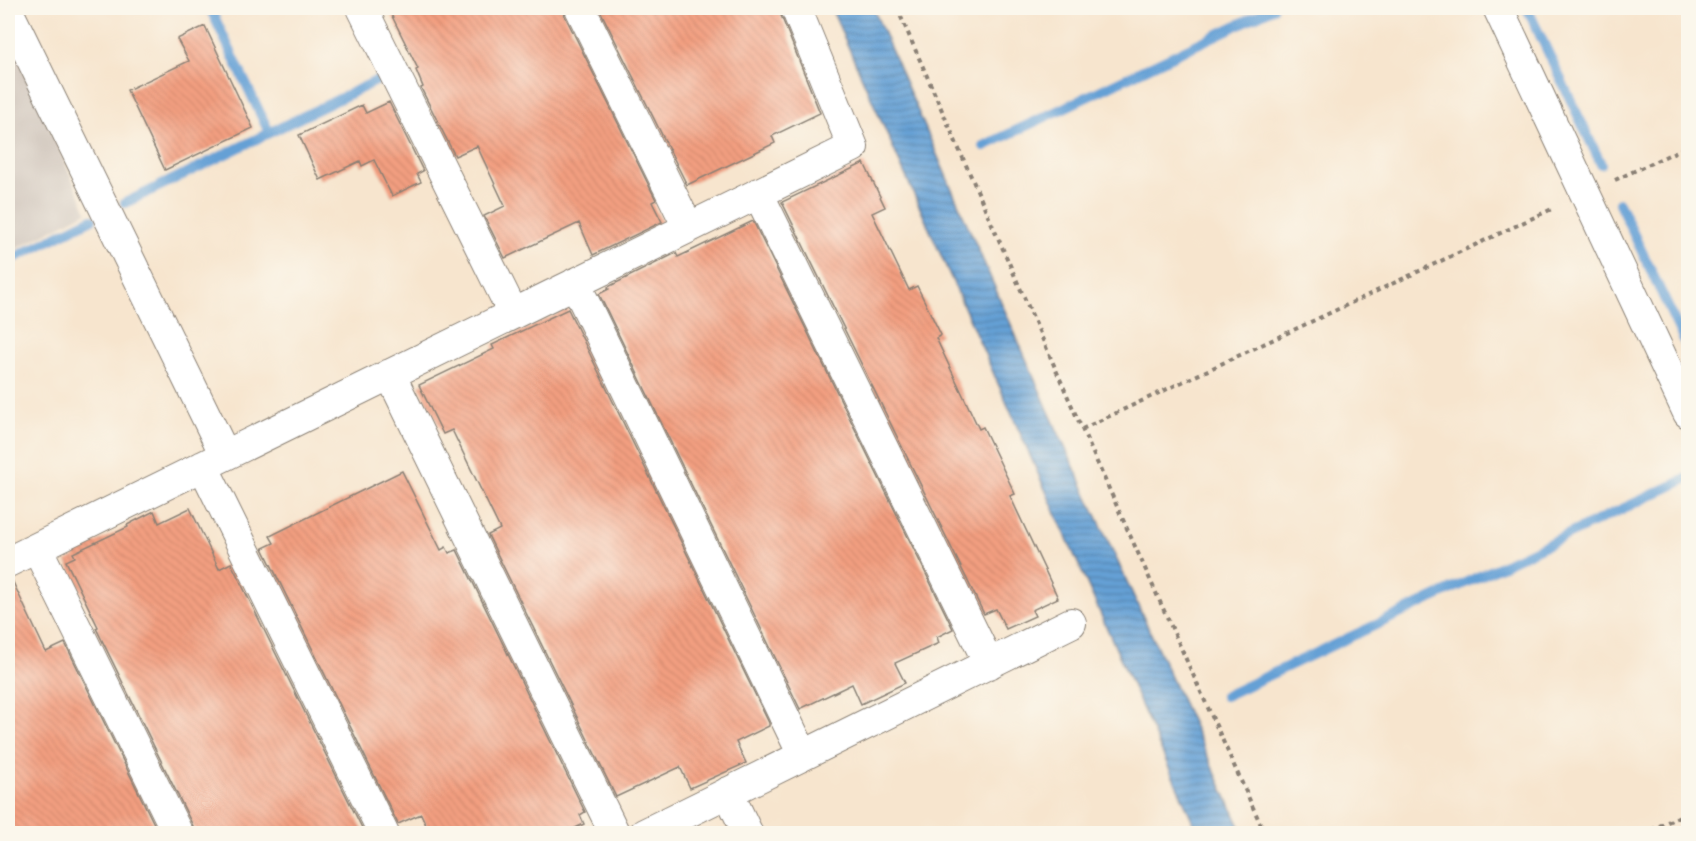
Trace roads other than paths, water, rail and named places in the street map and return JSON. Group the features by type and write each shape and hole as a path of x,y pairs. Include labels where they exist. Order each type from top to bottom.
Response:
{"street":[{"path":"362,8 513,313"},
{"path":"580,8 688,227"},
{"path":"8,562 853,147 796,8"},
{"path":"1498,8 1689,413"},
{"path":"8,11 384,834"},
{"path":"758,193 989,664"},
{"path":"575,283 803,755"},
{"path":"390,374 615,834"},
{"path":"37,548 178,834"},
{"path":"644,834 1071,623"},
{"path":"728,792 748,834"}],"water":[{"path":"831,8 873,8 1057,430 1243,833 1198,833"}],"waterway":[{"path":"210,8 269,132"},
{"path":"984,146 1273,8"},
{"path":"1527,8 1601,164"},
{"path":"125,203 376,81"},
{"path":"1619,203 1688,349"},
{"path":"8,261 92,219"},
{"path":"1225,696 1688,478"}]}
